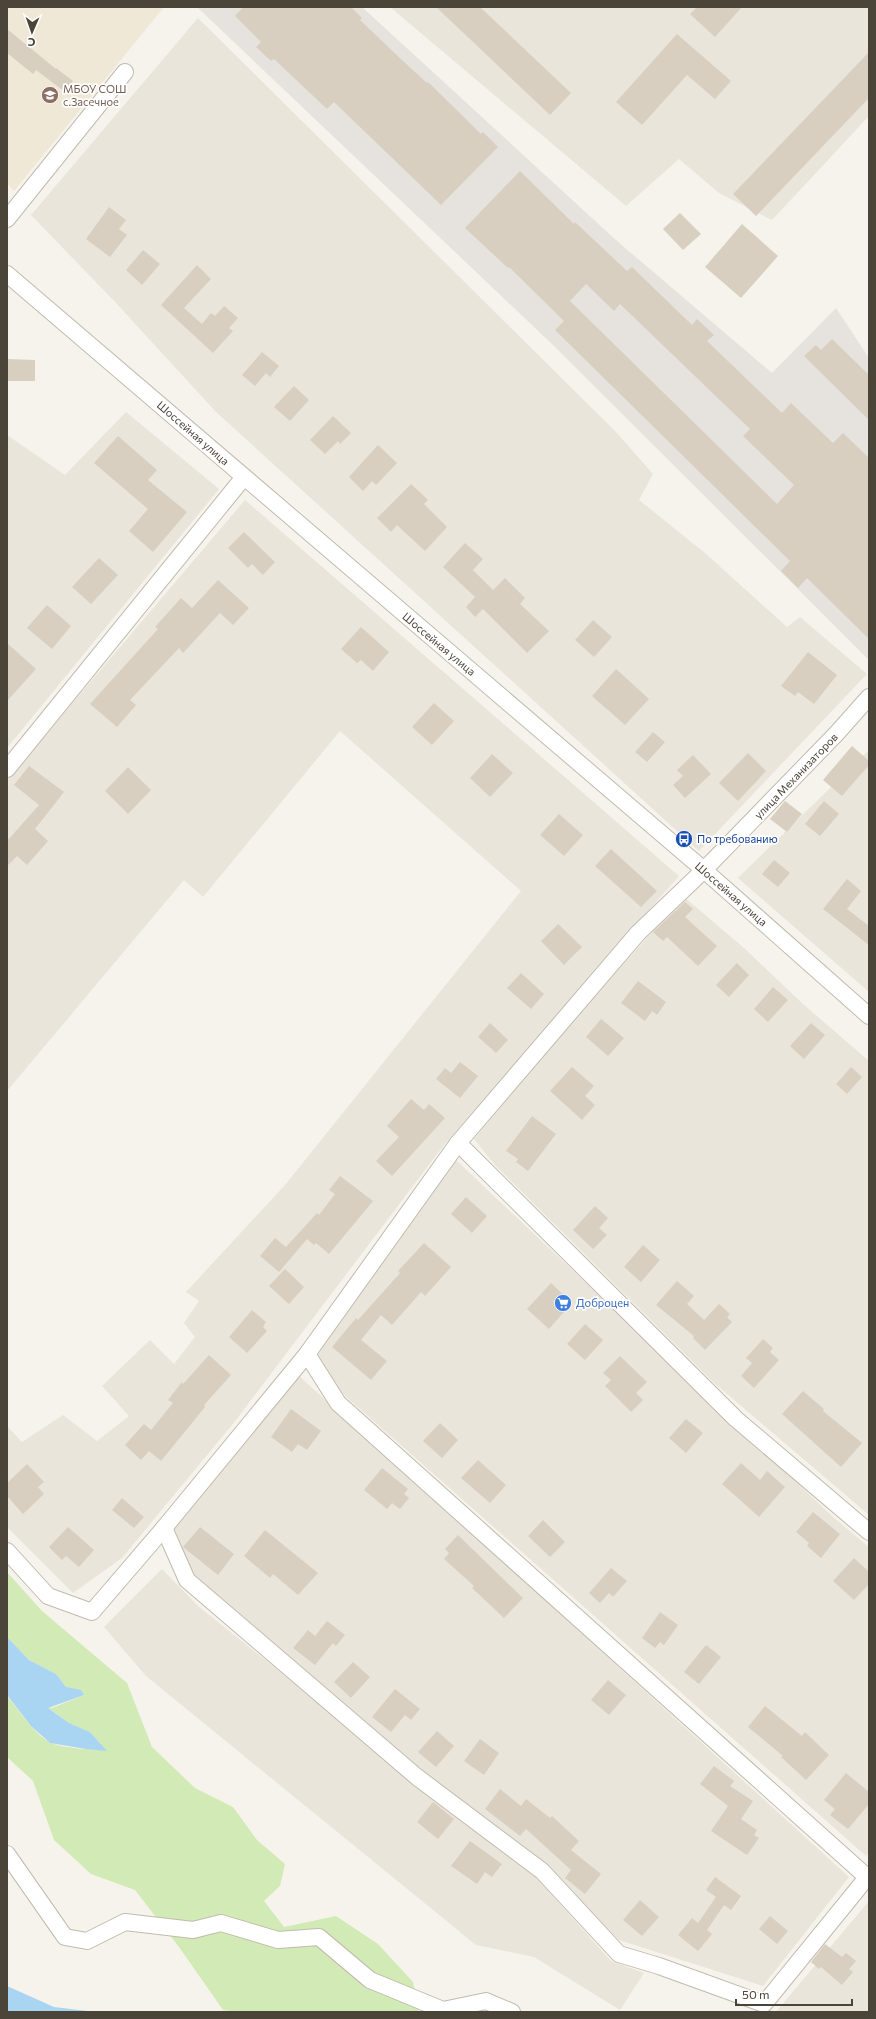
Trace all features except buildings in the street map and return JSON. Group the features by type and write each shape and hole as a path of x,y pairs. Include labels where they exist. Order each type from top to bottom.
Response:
{"street":[{"path":"7,219 125,72"},
{"name":"Шоссейная улица","path":"7,274 704,870 869,1016"},
{"path":"7,769 244,477"},
{"name":"улица Механизаторов","path":"7,1551 48,1596 92,1612 164,1528 307,1354 458,1143 638,933 704,870 869,697"},
{"path":"458,1143 736,1419 869,1532"},
{"path":"164,1528 187,1580 417,1777 542,1871 618,1954 659,1966 764,2004 868,1876 338,1403 307,1354"},
{"path":"7,1854 65,1937 87,1941 125,1922 193,1930 221,1922 278,1940 319,1937 370,1980 443,2010 486,2001 512,2012"}],"shaded area":[{"name":"МБОУ СОШ с.Засечное","path":"7,7 164,7 14,191 7,183"},
{"path":"197,7 362,7 617,241 772,373 836,308 869,358 869,660 554,346"},
{"path":"390,7 869,7 869,116 772,220 719,193 679,159 626,206"},
{"path":"198,18 616,432 653,474 639,500 705,553 787,627 800,617 867,674 699,851 215,411 117,304 31,215"},
{"path":"126,412 219,489 7,748 7,435 65,475"},
{"path":"245,500 679,876 444,1145 236,1420 122,1558 73,1593 7,1527 7,1426 22,1442 63,1415 97,1441 129,1416 102,1386 150,1340 174,1364 195,1337 184,1323 199,1301 186,1292 285,1185 521,891 340,731 203,897 184,880 7,1091 7,780"},
{"path":"869,750 869,992 738,878"},
{"path":"684,897 744,948 803,1004 869,1061 869,1515 713,1382 495,1165 474,1139 578,1014"},
{"path":"456,1160 833,1517 869,1547 869,1852 866,1856 343,1394 315,1356"},
{"path":"298,1375 849,1877 763,1986 619,1940 547,1868 419,1769 192,1575 171,1529"},
{"path":"162,1569 198,1606 534,1875 611,1961 644,1973 620,2010 534,1957 476,1945 146,1676 104,1627"},
{"path":"869,1901 869,2012 776,2012"}],"green space":[{"path":"7,1572 42,1611 127,1683 152,1747 195,1788 233,1807 257,1840 285,1864 280,1886 264,1901 284,1927 336,1916 378,1944 413,1982 419,2012 237,2012 223,2010 179,1947 135,1890 91,1874 54,1840 33,1781 7,1757 7,1696 34,1729 51,1743 71,1748 106,1750 90,1732 69,1723 47,1707 52,1708 84,1695 66,1687 56,1674 29,1660 7,1637"}],"water":[{"path":"7,1637 29,1660 56,1674 66,1687 81,1690 84,1695 48,1708 69,1723 90,1732 107,1751 50,1743 31,1726 7,1695"},
{"path":"7,1986 54,2007 96,2012 7,2012"}],"place":[{"name":"МБОУ СОШ с.Засечное","path":"50,95"},
{"name":"По требованию","path":"684,839"},
{"name":"Доброцен","path":"563,1303"}]}
